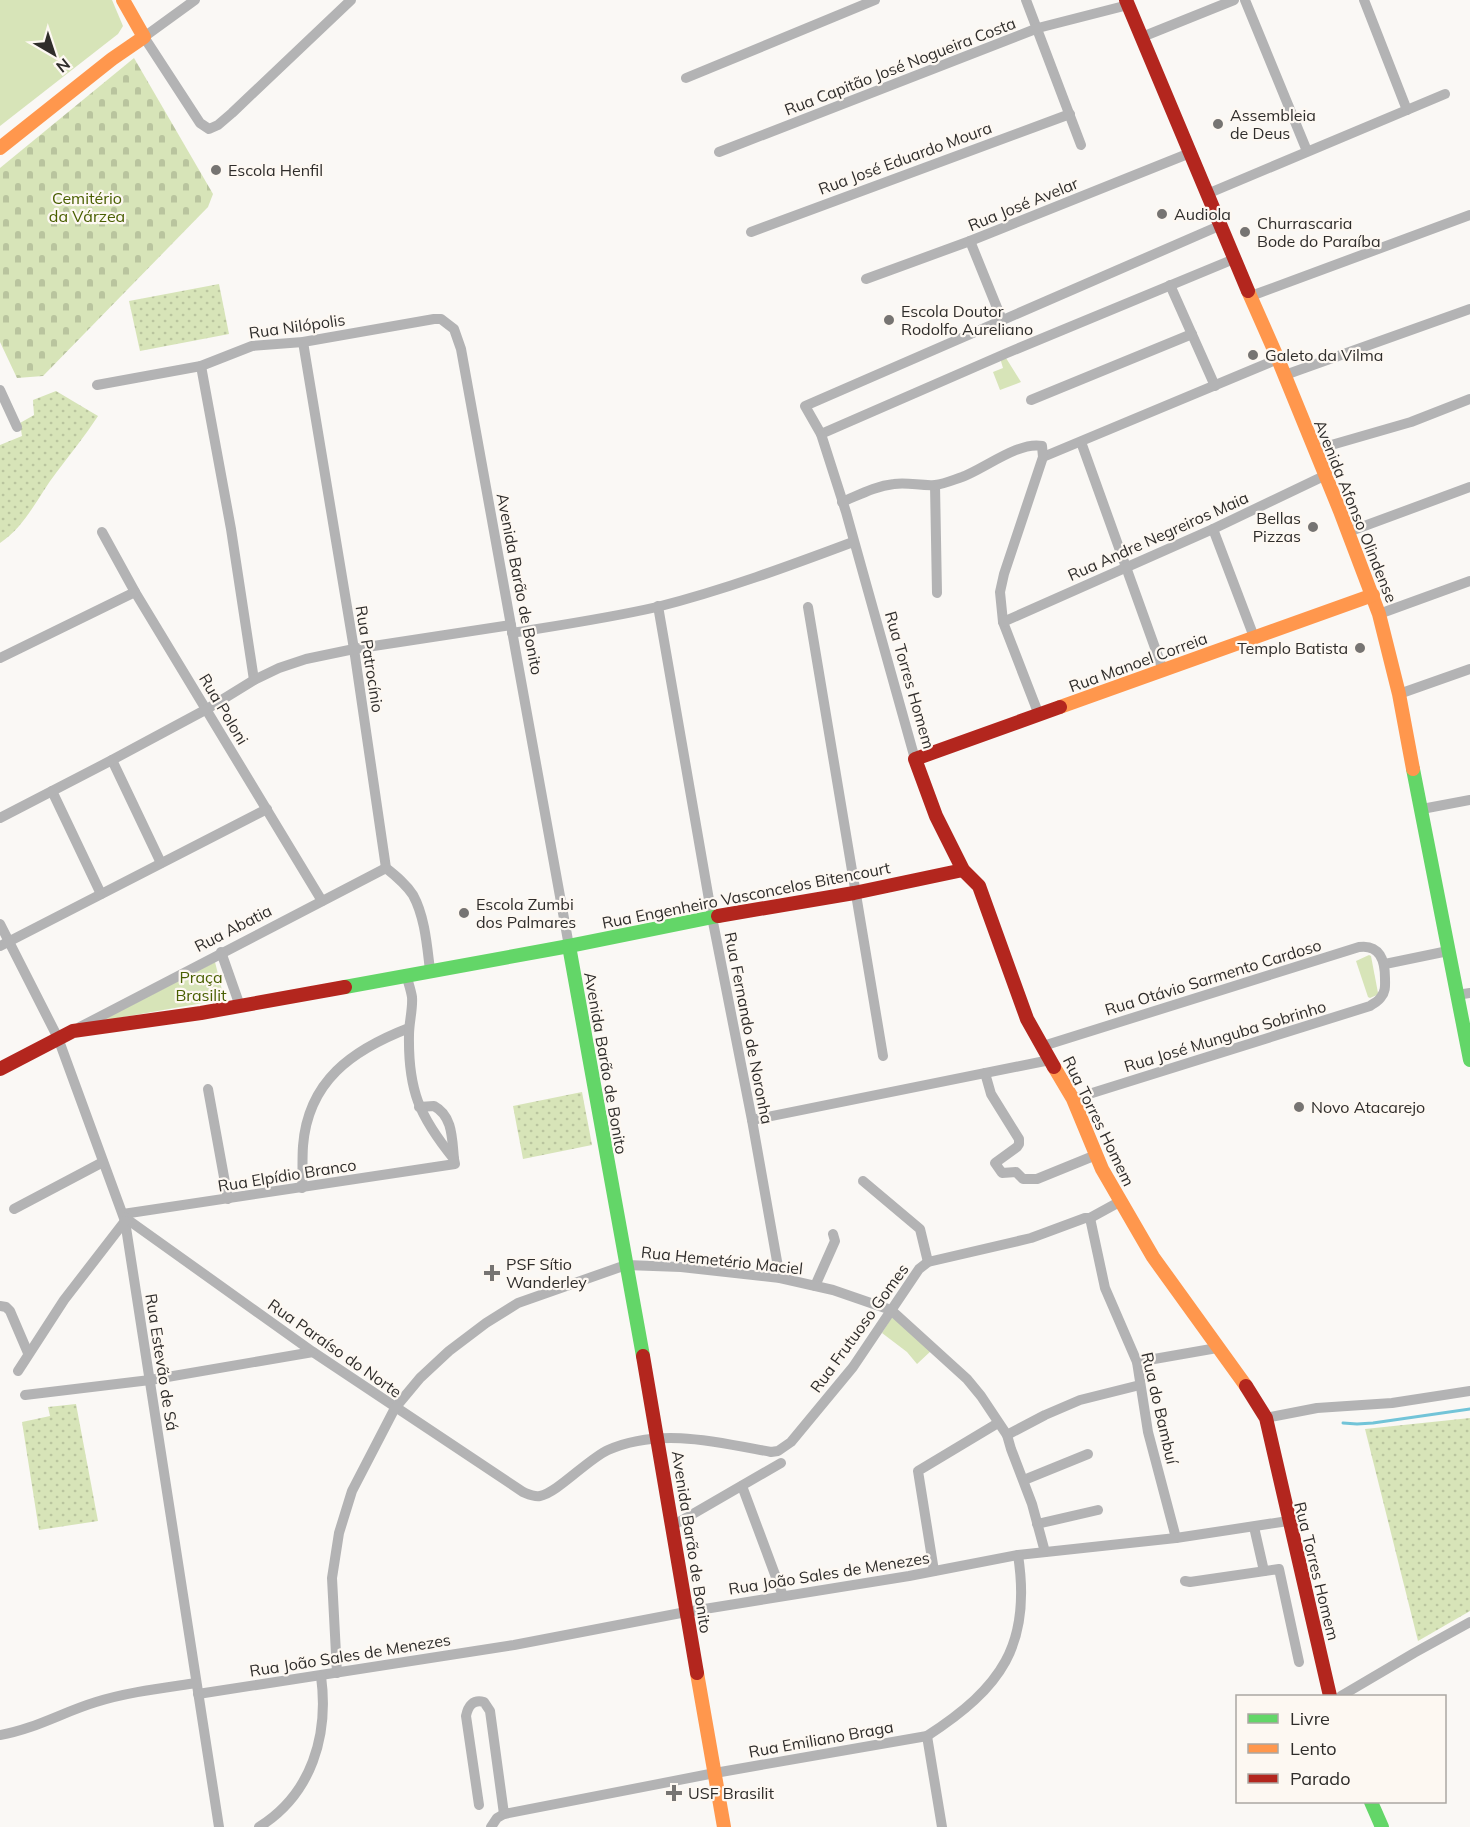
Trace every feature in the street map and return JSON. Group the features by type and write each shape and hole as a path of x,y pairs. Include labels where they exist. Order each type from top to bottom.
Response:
{"street":[{"path":"123,0 144,37 200,123 209,129 218,125 232,113 351,0"},
{"path":"0,148 112,59 195,0"},
{"path":"686,78 875,0"},
{"path":"1026,0 1081,145"},
{"path":"1142,37 1234,0"},
{"path":"1245,0 1307,152"},
{"path":"1364,0 1407,110"},
{"name":"Rua Capitão José Nogueira Costa","path":"719,152 1038,28 1127,2"},
{"name":"Avenida Afonso Olindense","path":"1127,2 1219,226 1285,375 1379,614 1400,694 1448,951 1463,994 1470,1059"},
{"path":"1207,194 1445,94"},
{"name":"Rua José Eduardo Moura","path":"751,232 1070,114"},
{"name":"Rua José Avelar","path":"866,279 970,241 1190,153"},
{"path":"1251,296 1470,215"},
{"path":"970,241 1002,320 1219,226"},
{"path":"821,434 1234,259"},
{"path":"1170,285 1215,386"},
{"path":"1285,375 1470,309"},
{"name":"Avenida Barão de Bonito","path":"434,320 441,319 449,323 454,329 461,349 658,1439 724,1827"},
{"name":"Rua Nilópolis","path":"97,385 201,366 252,346 303,342 434,320"},
{"name":"Rua Torres Homem","path":"1002,320 805,406 821,434 844,507 915,759 936,816 963,870 979,886 1027,1019 1073,1099 1102,1169 1120,1202 1153,1257 1253,1396 1266,1418 1330,1695"},
{"path":"1031,400 1192,334"},
{"name":"Rua Patrocínio","path":"303,342 354,649 386,867"},
{"path":"1043,457 1278,359"},
{"path":"201,366 231,529 254,680"},
{"path":"0,390 17,427"},
{"path":"1314,450 1411,422 1470,399"},
{"path":"1081,442 1163,670"},
{"path":"844,507 876,488 892,484 935,485 962,477 1005,455 1030,446 1042,446 1043,457 1000,592 1003,622 1039,715"},
{"name":"Rua Andre Negreiros Maia","path":"1003,622 1213,529 1326,475"},
{"path":"935,485 937,593"},
{"path":"1348,532 1470,487"},
{"path":"1213,529 1254,637"},
{"name":"Rua Poloni","path":"102,532 135,592 322,901"},
{"path":"0,818 207,709 254,680 306,659 354,649 594,620 658,606 759,577 853,542"},
{"path":"1379,614 1470,581"},
{"path":"0,658 135,592"},
{"name":"Rua Manoel Correia","path":"915,759 1372,595"},
{"name":"Rua Fernando de Noronha","path":"658,606 711,917 752,1120 780,1278"},
{"path":"808,607 883,1056"},
{"path":"1400,694 1470,669"},
{"path":"112,760 161,863"},
{"path":"52,791 100,894"},
{"path":"1422,809 1470,800"},
{"path":"4,944 267,809"},
{"path":"386,867 403,882 412,894 421,918 430,970"},
{"name":"Rua Abatia","path":"0,1069 386,867"},
{"name":"Rua Engenheiro Vasconcelos Bitencourt","path":"73,1031 240,1006 569,946 711,917 854,893 963,870"},
{"name":"Rua Estevão de Sá","path":"0,924 4,944 58,1038 124,1217 219,1827"},
{"name":"Rua Otávio Sarmento Cardoso","path":"1043,1046 1359,947 1368,946 1375,949 1385,964"},
{"path":"1385,964 1448,951"},
{"path":"221,952 240,1006"},
{"name":"Rua José Munguba Sobrinho","path":"1073,1099 1370,1006 1382,996 1385,988 1385,964"},
{"path":"406,974 412,998 409,1028 411,1079 419,1107 454,1162"},
{"path":"302,1188 303,1144 311,1110 324,1085 341,1065 361,1050 409,1028"},
{"path":"752,1120 1050,1060"},
{"path":"985,1073 991,1094 1019,1139 1017,1147 995,1163 1002,1173 1016,1172 1023,1179 1034,1179 1096,1155"},
{"path":"208,1089 228,1199"},
{"path":"419,1107 434,1106 446,1117 454,1162"},
{"path":"14,1209 103,1162"},
{"name":"Rua Elpídio Branco","path":"124,1217 454,1162"},
{"path":"863,1181 920,1229 928,1262"},
{"name":"Rua Frutuoso Gomes","path":"658,1439 694,1439 774,1452 783,1449 853,1367 918,1269 928,1262 1031,1238 1090,1218 1120,1202"},
{"path":"18,1371 63,1300 124,1217"},
{"name":"Rua Paraíso do Norte","path":"124,1217 313,1352 523,1492 541,1496 552,1491 607,1450 624,1444 658,1439"},
{"name":"Rua do Bambuí","path":"1090,1218 1106,1288 1137,1362 1148,1432 1176,1538"},
{"path":"815,1286 835,1241 833,1234"},
{"name":"Rua Hemetério Maciel","path":"337,1673 332,1578 339,1533 352,1491 396,1408 420,1378 449,1351 486,1323 518,1303 626,1265 780,1278 815,1286 891,1310 967,1379 1007,1435 1024,1480 1045,1552"},
{"path":"0,1306 9,1309 28,1353"},
{"path":"1137,1362 1217,1348"},
{"path":"25,1395 150,1380 313,1352"},
{"path":"1007,1435 1080,1400 1140,1385"},
{"path":"1266,1418 1317,1408 1392,1403 1470,1391"},
{"path":"934,1571 918,1471 998,1424"},
{"path":"1024,1480 1088,1454"},
{"path":"672,1526 781,1463"},
{"path":"742,1486 783,1596"},
{"path":"1037,1524 1098,1510"},
{"name":"Rua João Sales de Menezes","path":"0,1735 38,1726 96,1702 142,1692 321,1676 514,1645 686,1612 1018,1555 1176,1538 1288,1521"},
{"path":"1254,1527 1264,1571"},
{"name":"Rua Emiliano Braga","path":"504,1814 715,1773 927,1736 956,1718 978,1699 998,1674 1012,1647 1021,1617 1023,1598 1018,1555"},
{"path":"1185,1581 1279,1569 1299,1662"},
{"path":"1343,1695 1470,1622"},
{"path":"259,1827 283,1808 310,1769 319,1746 324,1723 321,1676"},
{"path":"479,1805 466,1716 471,1704 479,1701 484,1702 490,1711 504,1814 497,1818 491,1827"},
{"path":"927,1736 942,1827"},
{"path":"1371,1803 1382,1827"}],"green space":[{"path":"0,0 112,0 123,26 118,34 0,126"},
{"name":"Cemitério da Várzea","path":"134,58 213,194 208,207 43,376 17,378 0,342 0,168"},
{"path":"219,284 229,334 140,351 129,301"},
{"path":"1000,358 1006,358 1021,382 1000,390 993,372 1003,368"},
{"path":"56,391 98,416 24,520 0,543 0,445 22,436 20,423 34,415 33,400"},
{"path":"1369,955 1378,993 1370,998 1356,961"},
{"name":"Praça Brasilit","path":"215,962 223,994 220,1000 101,1021"},
{"path":"582,1092 592,1145 523,1159 513,1106"},
{"path":"892,1317 932,1350 917,1364 907,1352 882,1333"},
{"path":"76,1404 98,1521 39,1530 22,1422 50,1416 48,1407"},
{"path":"1470,1418 1470,1611 1418,1641 1365,1429"}],"waterway":[{"path":"1343,1423 1373,1423 1470,1409"}],"traffic: fast":[{"path":"1413,769 1470,1060"},
{"path":"345,987 718,916"},
{"path":"569,946 643,1356"},
{"path":"1371,1803 1382,1827"}],"traffic: slow":[{"path":"0,148 112,59 144,37 123,0"},
{"path":"1248,291 1340,511 1379,614 1399,694 1413,769"},
{"path":"1060,707 1373,595"},
{"path":"1054,1067 1073,1099 1102,1169 1153,1257 1246,1386"},
{"path":"697,1673 724,1827"}],"traffic: jam":[{"path":"1126,0 1248,291"},
{"path":"1054,1067 1027,1019 979,886 963,870 936,816 915,759 1060,707"},
{"path":"718,916 854,893 963,870"},
{"path":"0,1069 73,1031 201,1013 345,987"},
{"path":"643,1356 697,1673"},
{"path":"1246,1386 1266,1418 1330,1695"}],"place":[{"name":"Assembleia de Deus","path":"1218,124"},
{"name":"Escola Henfil","path":"216,170"},
{"name":"Audiola","path":"1162,214"},
{"name":"Churrascaria Bode do Paraíba","path":"1245,232"},
{"name":"Escola Doutor Rodolfo Aureliano","path":"889,320"},
{"name":"Galeto da Vilma","path":"1253,355"},
{"name":"Bellas Pizzas","path":"1313,527"},
{"name":"Templo Batista","path":"1360,648"},
{"name":"Escola Zumbi dos Palmares","path":"464,913"},
{"name":"Novo Atacarejo","path":"1299,1107"},
{"name":"PSF Sítio Wanderley","path":"492,1273"},
{"name":"USF Brasilit","path":"674,1793"}]}
